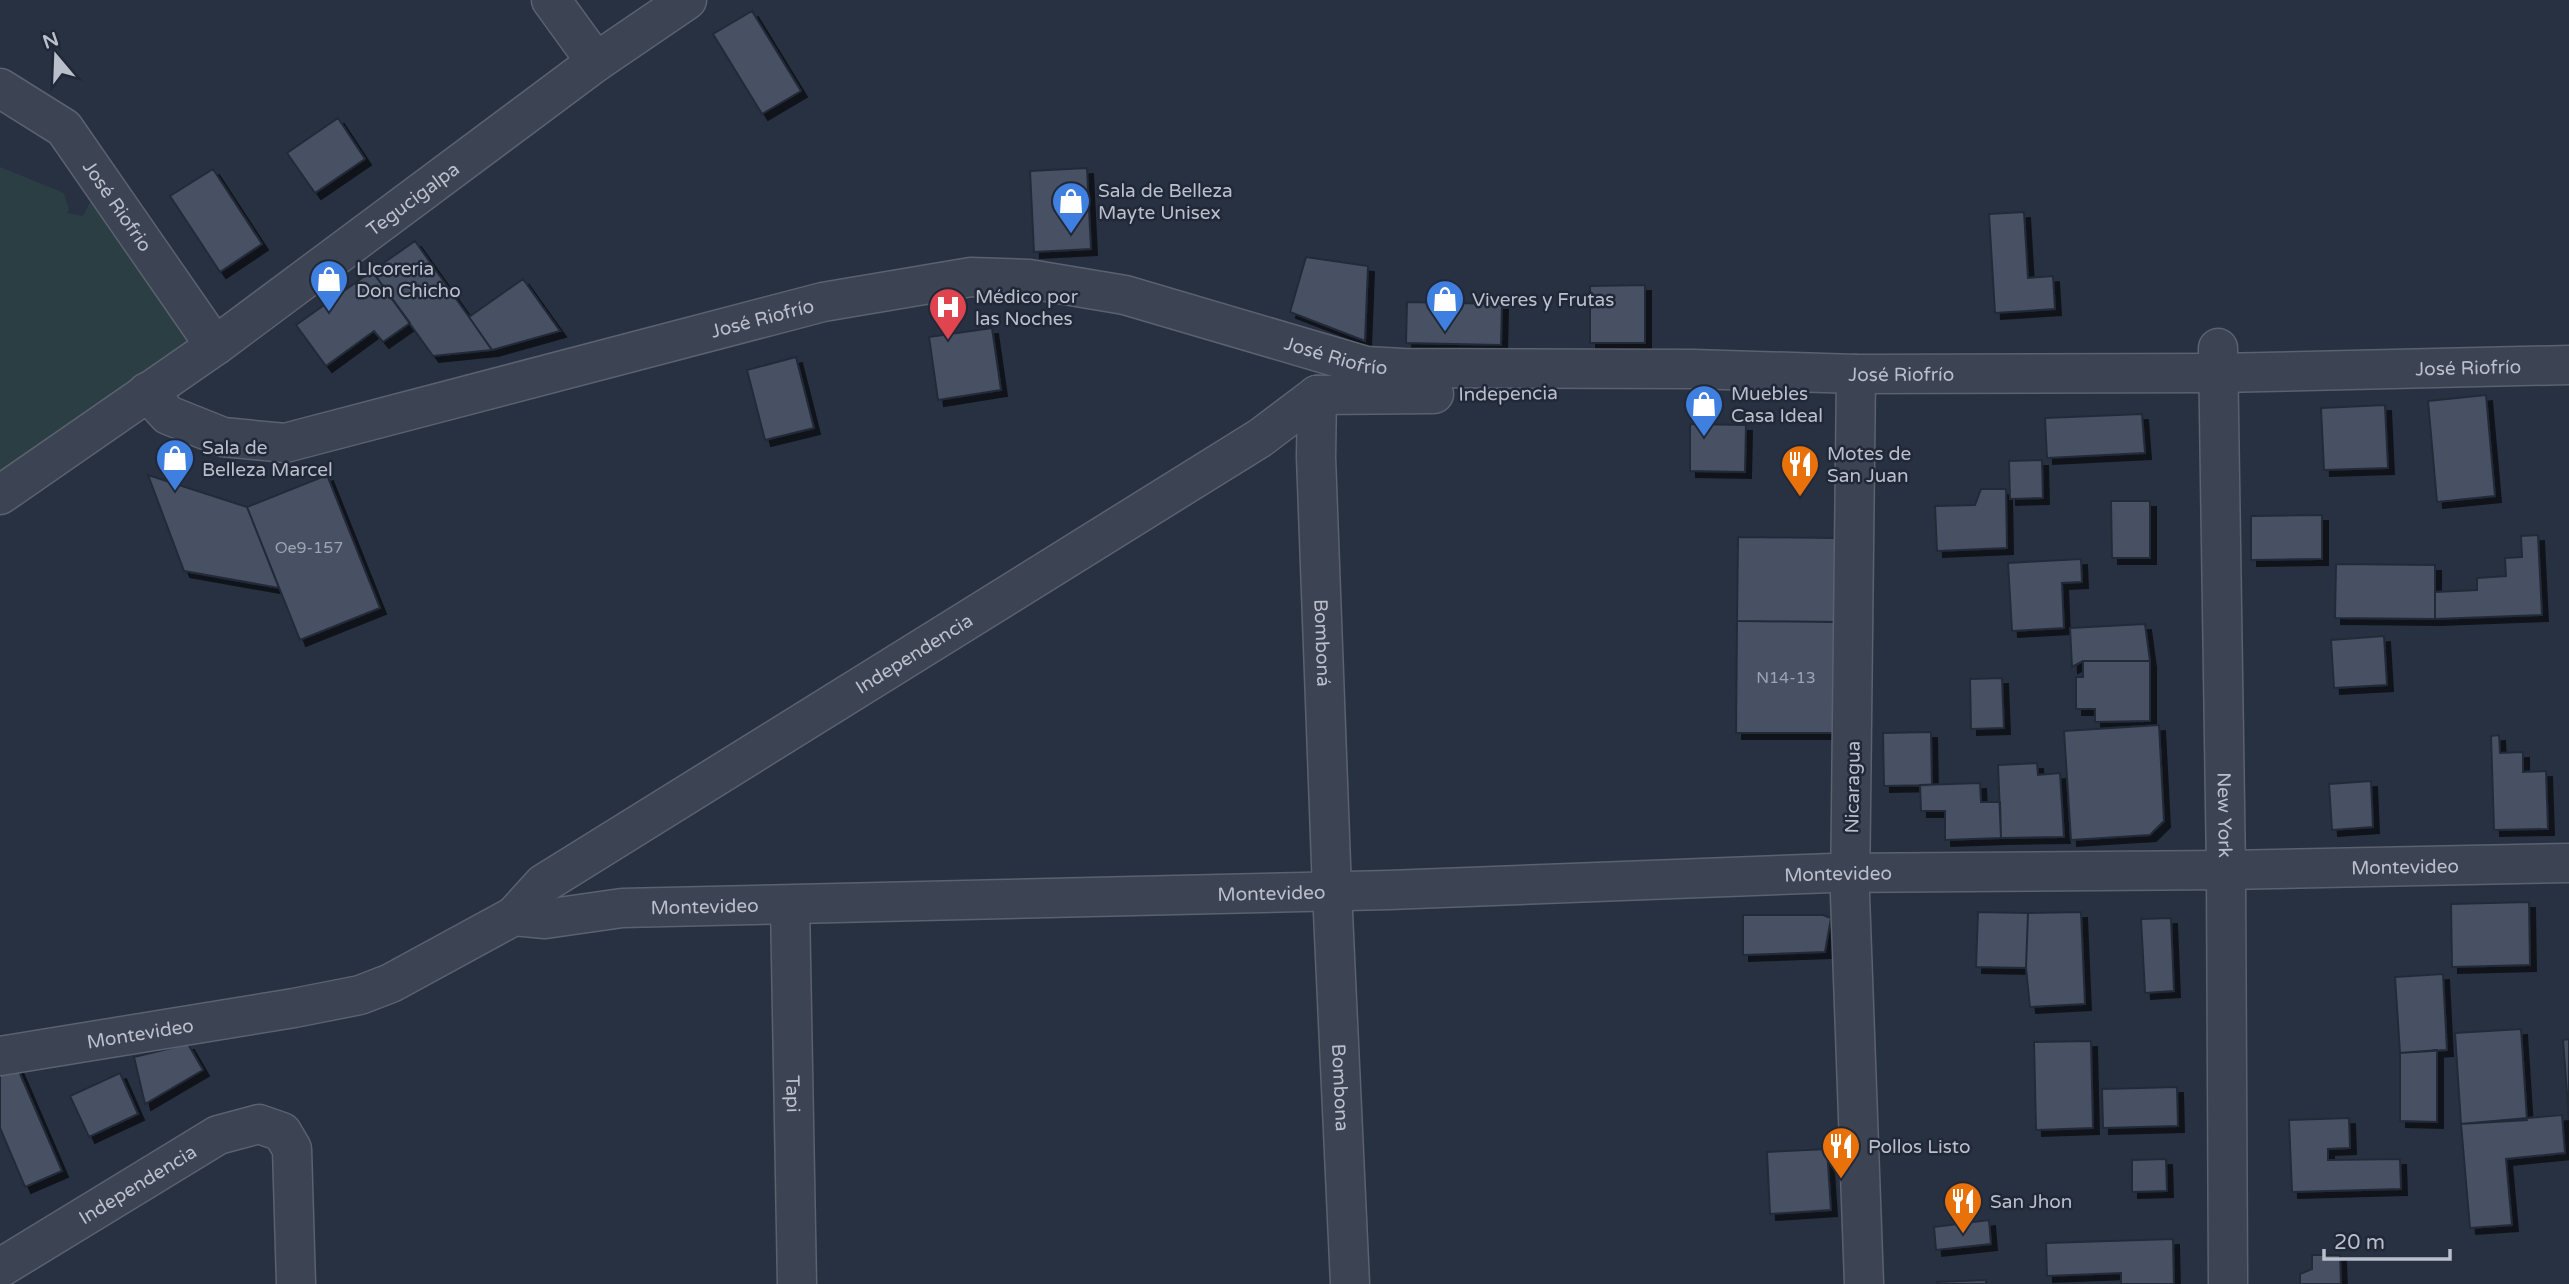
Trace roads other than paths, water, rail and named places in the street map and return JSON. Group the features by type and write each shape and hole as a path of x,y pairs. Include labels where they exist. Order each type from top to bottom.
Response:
{"street":[{"path":"551,0 596,62"},
{"name":"Tegucigalpa","path":"0,495 215,346 596,62 687,0"},
{"name":"José Riofrio","path":"0,88 64,128 215,346"},
{"name":"José Riofrío","path":"147,392 167,415 223,437 285,443 823,302 971,277 1030,279 1125,295 1366,366 1693,369 1856,374 2218,360 2569,365"},
{"name":"New York","path":"2218,360 2226,870 2228,1284"},
{"name":"Indepencia","path":"1317,395 1644,392 1673,383 1693,369"},
{"name":"Nicaragua","path":"1856,374 1850,895 1864,1284"},
{"name":"Bomboná","path":"1317,395 1316,457 1332,891"},
{"name":"Independencia","path":"514,916 543,884 1260,438 1317,395"},
{"name":"Montevideo","path":"0,1056 360,995 391,983 514,916 545,919 622,908 1332,891 1851,873 2226,870 2569,863"},
{"name":"Bombona","path":"1332,891 1350,1284"},
{"name":"Tapi","path":"790,905 797,1284"},
{"name":"Independencia","path":"0,1268 218,1135 259,1124 282,1132 292,1149 296,1284"}],"place":[{"name":"Sala de Belleza Mayte Unisex","path":"1071,235"},
{"name":"LIcoreria Don Chicho","path":"329,313"},
{"name":"Viveres y Frutas","path":"1445,333"},
{"name":"Médico por las Noches","path":"948,341"},
{"name":"Muebles Casa Ideal","path":"1704,438"},
{"name":"Sala de Belleza Marcel","path":"175,492"},
{"name":"Motes de San Juan","path":"1800,498"},
{"name":"Pollos Listo","path":"1841,1180"},
{"name":"San Jhon","path":"1963,1235"}]}
